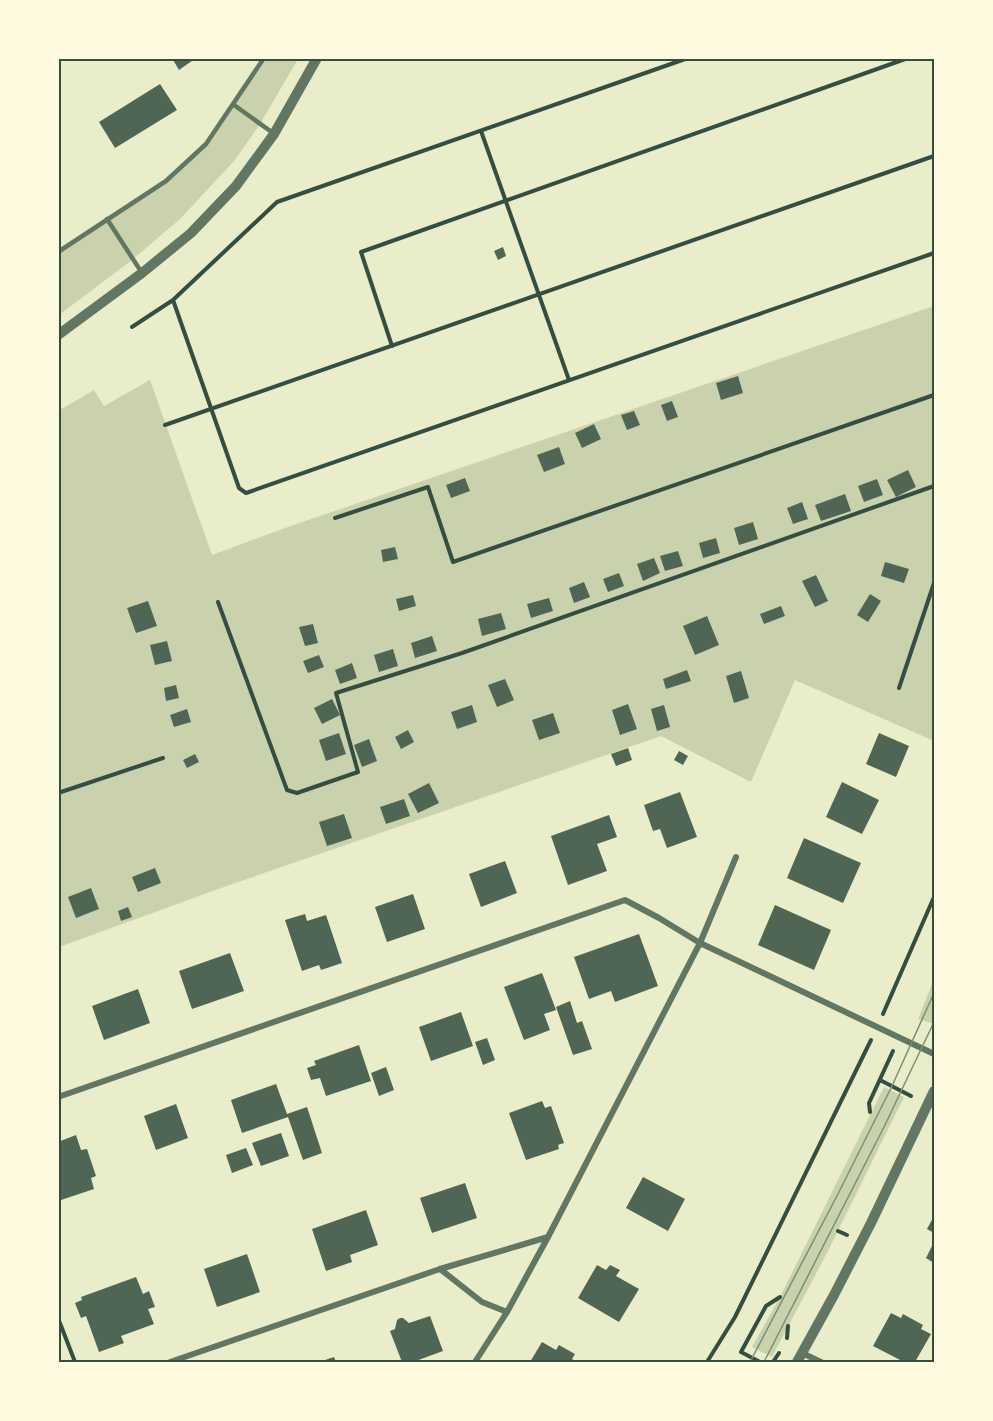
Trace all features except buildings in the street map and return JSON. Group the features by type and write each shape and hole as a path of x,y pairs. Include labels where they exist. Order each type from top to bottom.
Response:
{"street":[{"path":"58,334 142,273 191,233 236,186 274,134 316,58"},
{"path":"475,1362 507,1312 548,1237 700,943 736,857"},
{"path":"58,1097 625,900 700,943 934,1054"},
{"path":"821,1362 800,1358 876,1213 934,1091"},
{"path":"170,1362 440,1269 548,1237"},
{"path":"440,1269 482,1302 507,1312"}],"lane":[{"path":"58,252 166,181 206,144 264,58"},
{"path":"234,105 274,134"},
{"path":"107,219 142,273"}],"path":[{"path":"132,327 173,300 277,202 688,58"},
{"path":"392,346 361,252 908,58"},
{"path":"481,131 569,380"},
{"path":"165,425 934,156"},
{"path":"173,300 239,488 246,493 934,253"},
{"path":"335,518 428,487 453,562 934,395"},
{"path":"218,602 287,790 297,793 358,772 336,693 462,653 934,486"},
{"path":"898,688 934,583"},
{"path":"58,794 163,758"},
{"path":"707,1362 735,1317 878,1027 934,897"},
{"path":"870,1112 869,1103 900,1037"},
{"path":"880,1080 929,1103"},
{"path":"760,1362 741,1352 766,1306 780,1297"},
{"path":"58,1318 75,1362"},
{"path":"773,1362 788,1336 789,1326"}],"green space":[{"path":"264,59 298,59 260,124 235,160 180,219 132,260 59,315 59,252 166,181 206,144"},
{"path":"934,306 934,741 795,680 751,782 661,736 221,888 59,947 58,411 94,390 104,406 150,380 212,555"},
{"path":"934,979 934,1024 918,1019"},
{"path":"884,1087 904,1097 828,1251 772,1357 752,1347 780,1297"}],"tram line":[{"path":"750,1362 892,1086 934,993"},
{"path":"764,1362 885,1125 934,1022"}]}
